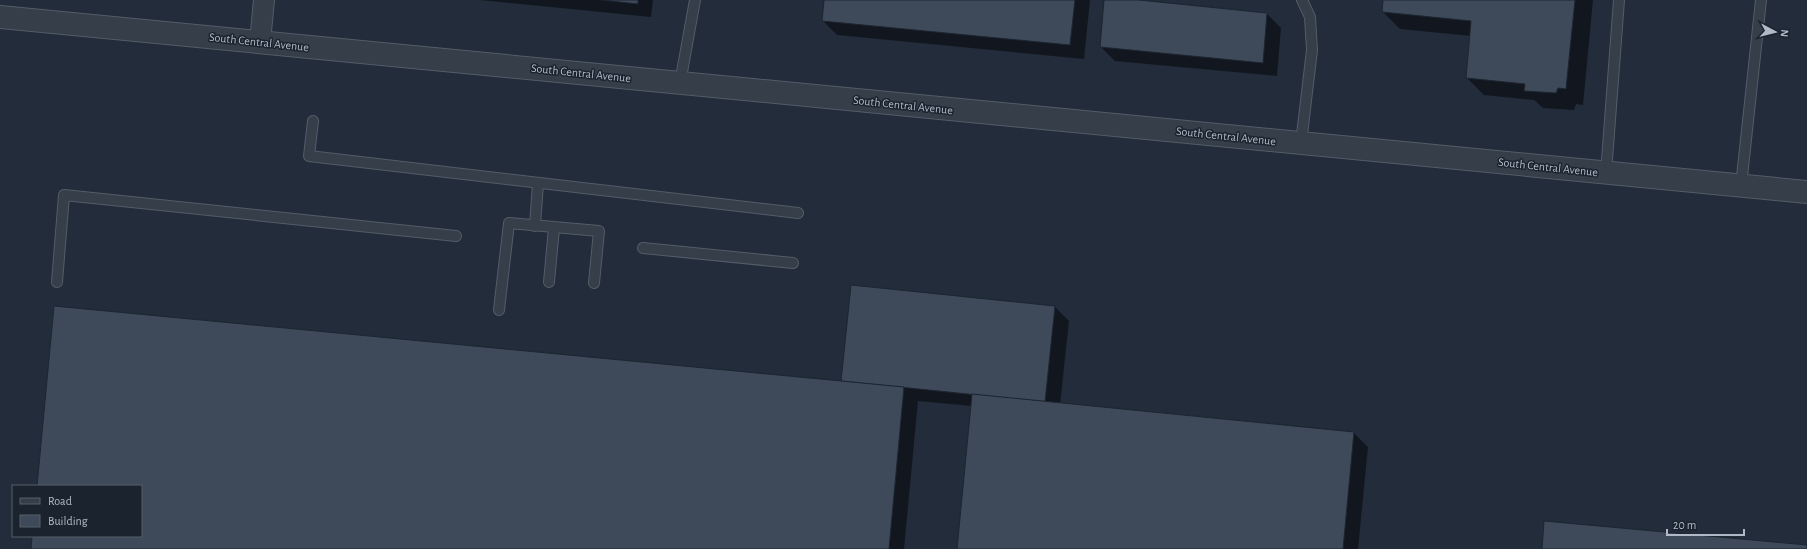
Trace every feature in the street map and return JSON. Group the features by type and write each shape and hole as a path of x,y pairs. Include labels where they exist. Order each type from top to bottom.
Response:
{"street":[{"path":"260,42 264,0"},
{"name":"South Central Avenue","path":"0,17 1807,192"}],"lane":[{"path":"680,83 695,0"},
{"path":"1301,143 1312,50 1310,17 1302,0"},
{"path":"1606,173 1619,0"},
{"path":"1741,186 1761,0"},
{"path":"313,121 309,156 469,174 538,184 798,213"},
{"path":"535,226 538,184"},
{"path":"57,282 64,195 456,236"},
{"path":"499,310 509,223 599,231 594,283"},
{"path":"549,282 554,228"},
{"path":"642,248 793,263"}],"building":[{"path":"601,0 638,0 638,4"},
{"path":"824,0 1075,0 1070,45 822,21"},
{"path":"1104,0 1139,0 1267,13 1263,63 1100,47"},
{"path":"1383,0 1575,0 1566,89 1558,88 1556,93 1524,91 1525,84 1466,78 1471,21 1382,12"},
{"path":"851,285 1055,306 1045,402 841,381"},
{"path":"54,306 904,387 889,549 31,549 32,537 142,537 142,485 37,485"},
{"path":"972,394 1354,432 1343,549 957,549"},
{"path":"1544,521 1807,545 1807,549 1542,549"}]}
